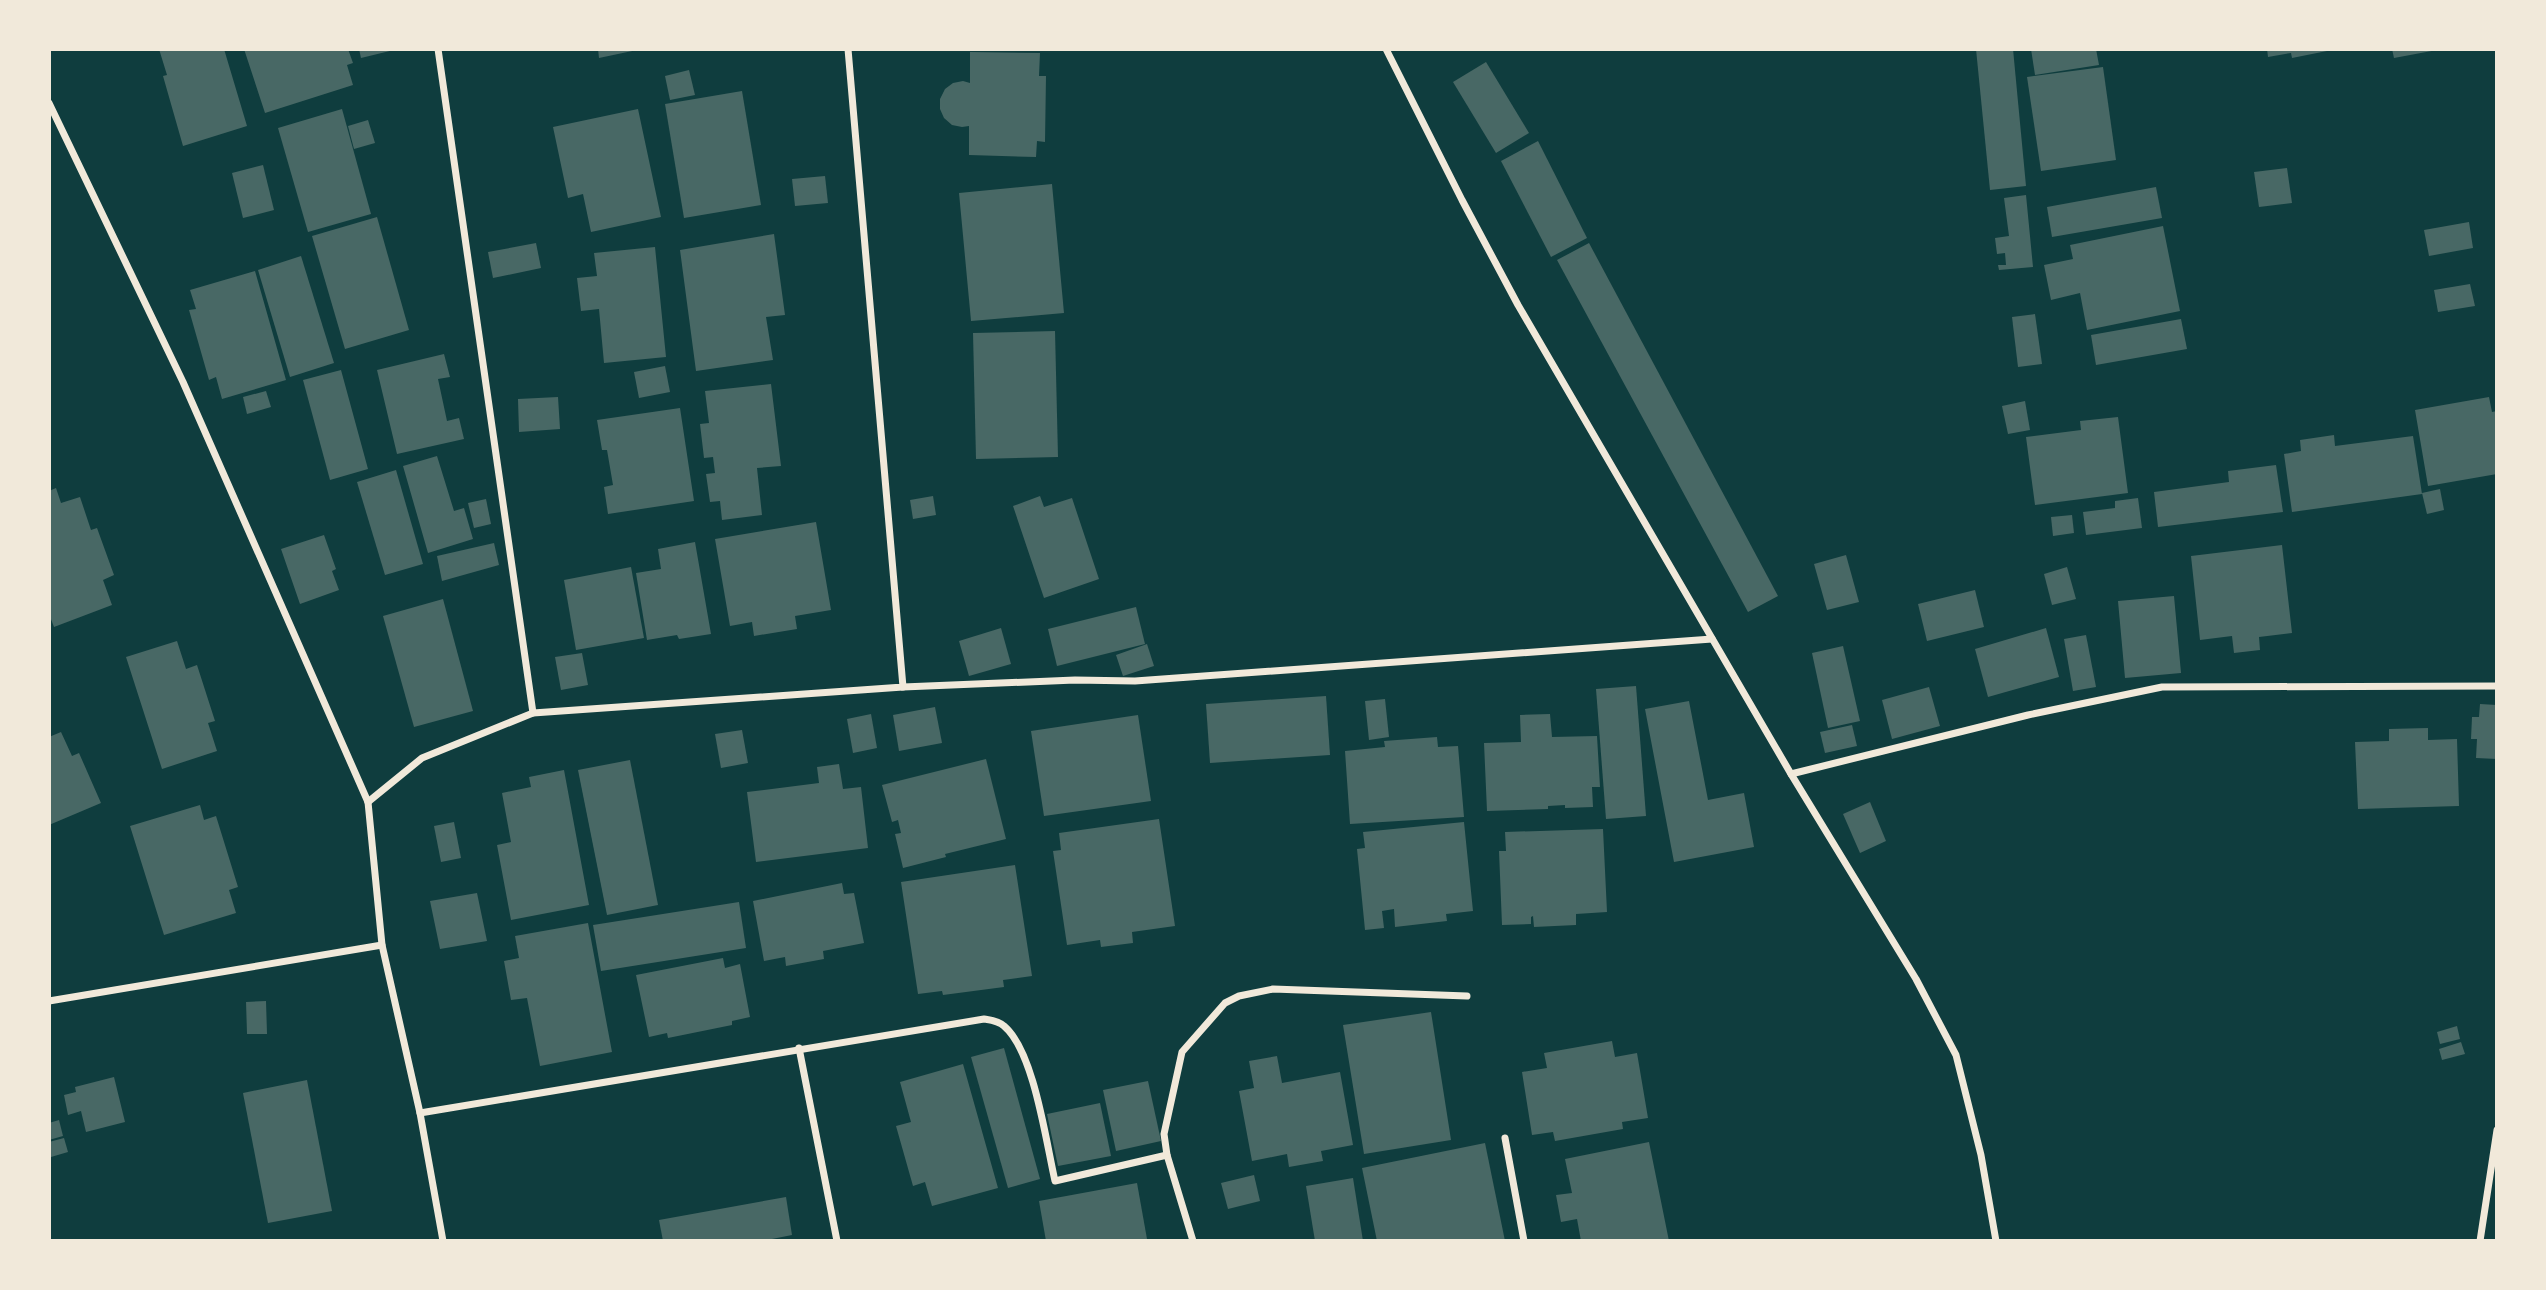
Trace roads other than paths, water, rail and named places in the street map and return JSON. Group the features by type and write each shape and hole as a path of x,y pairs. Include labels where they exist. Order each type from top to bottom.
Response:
{"street":[{"path":"438,49 533,713"},
{"path":"848,49 903,687"},
{"path":"1386,49 1518,305 1791,774 1916,979 1956,1055 1981,1155 1996,1241"},
{"path":"49,103 183,382 369,802 382,945 420,1113 443,1241"},
{"path":"369,802 422,758 533,713 903,687 1075,680 1135,681 1712,639"},
{"path":"1791,774 2028,715 2162,687 2497,686"},
{"path":"49,1001 382,945"},
{"path":"1193,1241 1167,1154 1164,1134 1182,1052 1225,1003 1239,996 1273,989 1466,996"},
{"path":"420,1113 984,1018 1002,1024 1016,1039 1033,1083 1055,1181 1167,1154"},
{"path":"799,1048 837,1241"},
{"path":"2480,1241 2497,1130"},
{"path":"1505,1138 1524,1241"}]}
